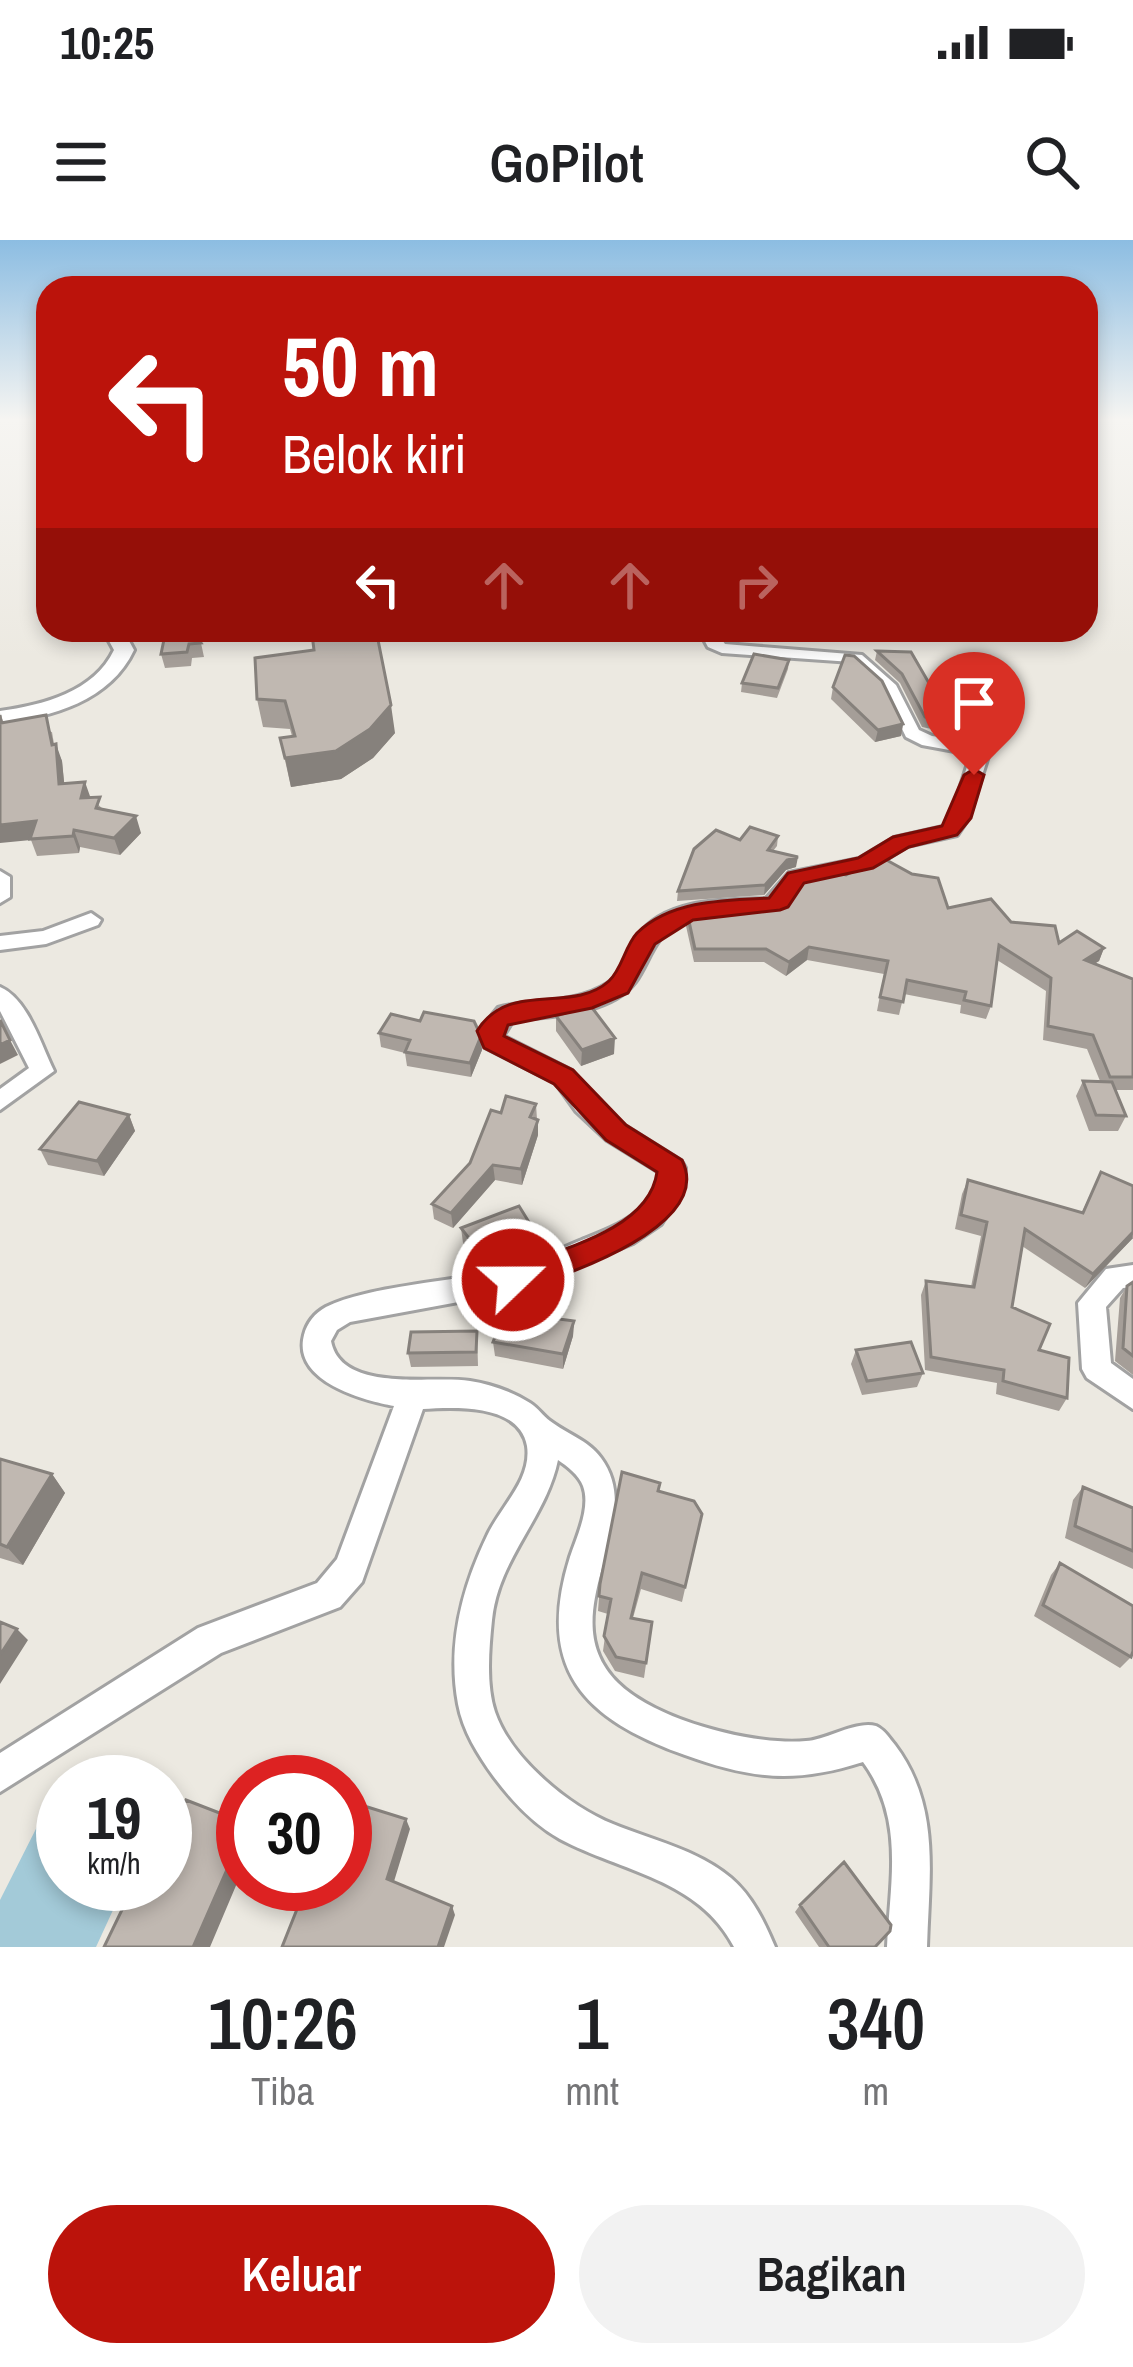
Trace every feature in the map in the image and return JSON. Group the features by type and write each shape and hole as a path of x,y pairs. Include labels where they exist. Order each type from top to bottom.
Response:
{"street":[{"path":"0,717 51,706 102,681 119,667 124,650 120,642"},
{"path":"717,642 722,648 859,659 890,688 912,733 928,741 973,747 980,753 960,818 950,831 901,842 865,864 796,878 780,902 772,905 714,908 685,915 646,939 619,987 592,999 499,1018 490,1031 494,1041 564,1077 616,1132 672,1168 669,1190 652,1217 624,1235 513,1280 328,1318 316,1347 326,1364 370,1388 413,1396 468,1393 514,1409 582,1459 596,1477 602,1496 577,1584 576,1613 581,1658 598,1691 688,1740 750,1756 802,1760 870,1742 906,1792 912,1828 907,1947"},
{"path":"0,877 0,897"},
{"path":"0,943 46,937 91,920"},
{"path":"0,994 42,1070 0,1101"},
{"path":"1133,1276 1115,1277 1092,1303 1097,1369 1133,1396"},
{"path":"0,1774 211,1640 328,1595 357,1553 413,1396"},
{"path":"537,1430 542,1460 533,1492 503,1537 479,1595 473,1631 473,1698 485,1732 544,1805 719,1892 741,1913 755,1947"}],"water":[{"path":"36,1829 36,1911 113,1911 96,1947 0,1947 0,1900"}],"building":[{"path":"164,642 201,643 189,644 187,652 161,654"},
{"path":"313,642 378,642 391,705 370,729 336,751 285,758 280,738 295,736 285,701 257,699 255,658 314,650"},
{"path":"877,651 911,652 952,723 925,717 902,674"},
{"path":"754,654 789,660 778,688 742,683"},
{"path":"845,655 854,656 882,681 903,724 878,730 833,687"},
{"path":"0,715 1,723 46,715 52,745 56,744 59,784 85,782 81,798 100,797 96,808 136,816 114,838 74,830 73,836 30,839 36,821 0,825"},
{"path":"750,827 778,836 768,850 798,857 787,860 765,885 678,891 694,849 716,830 740,840"},
{"path":"881,857 912,874 938,878 948,908 991,899 1011,922 1055,926 1059,943 1077,931 1104,948 1085,960 1133,979 1133,1077 1110,1077 1093,1035 1048,1026 1051,978 999,945 991,1006 964,1000 966,992 907,980 903,1002 880,997 888,961 809,947 789,962 766,949 695,949 687,912 782,901 808,873 824,870 846,875"},
{"path":"590,1005 615,1038 582,1050 556,1016"},
{"path":"424,1012 474,1021 481,1036 470,1063 405,1052 410,1040 379,1033 391,1014 420,1021"},
{"path":"0,1020 10,1040 0,1045"},
{"path":"1083,1081 1112,1082 1126,1116 1096,1115"},
{"path":"506,1096 536,1104 530,1117 538,1120 521,1169 493,1165 451,1213 432,1204 470,1163 491,1110 501,1113"},
{"path":"79,1102 129,1115 97,1161 40,1149"},
{"path":"1101,1172 1133,1186 1133,1232 1093,1274 1025,1229 1012,1307 1050,1324 1039,1350 1069,1358 1067,1398 1003,1381 1004,1370 931,1357 926,1281 974,1287 987,1222 961,1215 968,1180 1083,1213"},
{"path":"519,1206 532,1227 478,1250 461,1228"},
{"path":"1133,1282 1133,1356 1123,1348 1127,1286"},
{"path":"514,1304 561,1313 559,1319 574,1321 563,1354 493,1342 505,1311 513,1313"},
{"path":"477,1331 476,1352 408,1353 411,1332"},
{"path":"911,1342 923,1373 867,1381 856,1350"},
{"path":"0,1459 52,1474 7,1547 0,1544"},
{"path":"622,1472 660,1483 658,1491 694,1501 702,1514 685,1587 642,1573 631,1618 652,1622 646,1663 616,1657 604,1636 611,1599 599,1596 600,1584"},
{"path":"1083,1487 1133,1508 1133,1551 1075,1526"},
{"path":"1060,1563 1133,1606 1131,1657 1043,1605"},
{"path":"0,1622 17,1629 0,1655"},
{"path":"192,1802 216,1812 216,1895 193,1947 104,1947 121,1911 192,1911"},
{"path":"372,1808 406,1819 387,1879 452,1906 438,1947 282,1947 296,1911 372,1911"},
{"path":"844,1862 891,1925 875,1947 829,1947 800,1905"}],"route":[{"path":"513,1280 624,1235 652,1217 669,1190 672,1168 616,1132 585,1105 564,1077 494,1041 490,1031 499,1018 592,999 619,987 646,939 685,915 714,908 772,905 780,902 796,878 865,864 911,838 950,831 960,818 974,775"}]}
